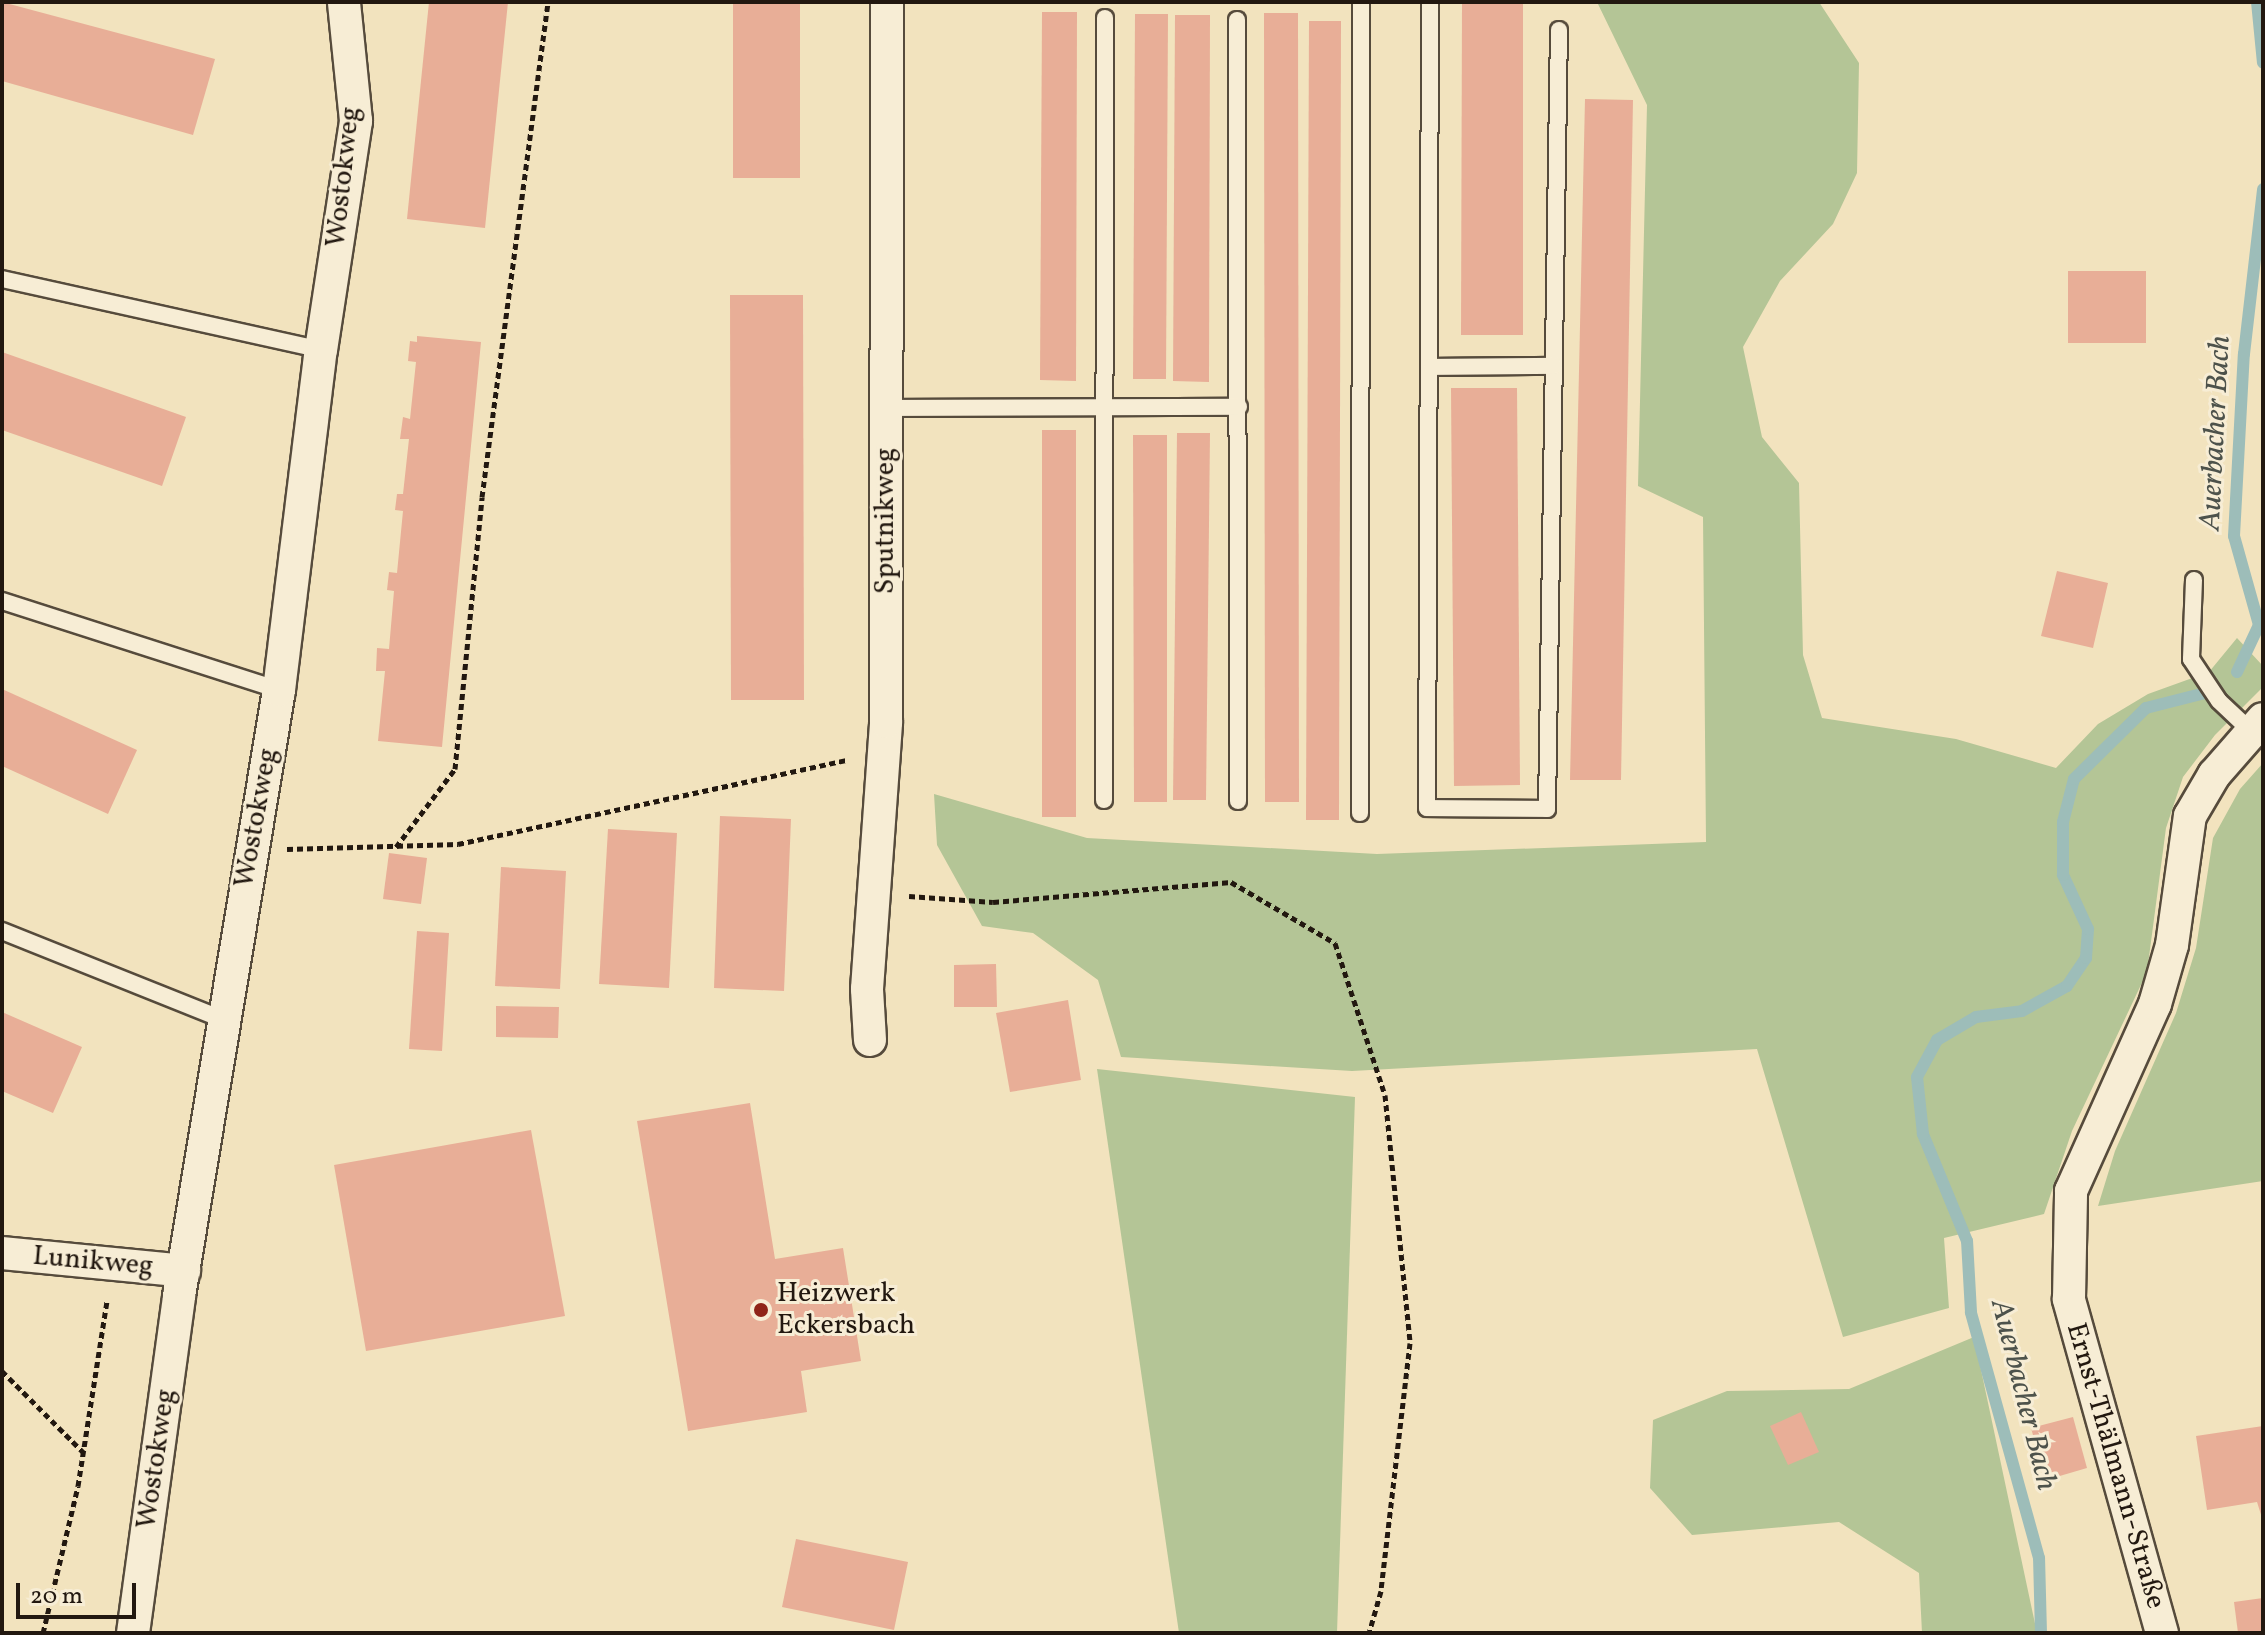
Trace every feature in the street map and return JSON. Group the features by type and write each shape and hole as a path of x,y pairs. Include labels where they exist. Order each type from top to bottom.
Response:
{"street":[{"name":"Wostokweg","path":"133,1633 184,1271 279,690 321,350 356,121 344,2"},
{"name":"Sputnikweg","path":"870,1040 867,989 884,756 887,2"},
{"name":"Ernst-Thälmann-Straße","path":"2162,1633 2069,1299 2071,1191 2155,1004 2172,945 2190,816 2214,775 2257,725"},
{"name":"Lunikweg","path":"2,1253 113,1267 184,1271"}],"lane":[{"path":"1360,813 1361,2"},
{"path":"1430,2 1432,367 1427,808 1547,809 1559,30"},
{"path":"1104,800 1105,18"},
{"path":"1237,20 1238,801"},
{"path":"2,279 321,350"},
{"path":"1432,367 1554,366"},
{"path":"886,408 1239,407"},
{"path":"2194,580 2191,659 2219,701 2257,725"},
{"path":"2,601 279,690"},
{"path":"2,931 224,1020"}],"path":[{"path":"396,847 455,769 482,497 548,2"},
{"path":"252,849 458,844 831,761 884,756"},
{"path":"875,894 993,902 1231,882 1335,943 1385,1095 1410,1343 1381,1591 1369,1633"},
{"path":"43,1633 83,1452 113,1267"},
{"path":"2,1371 83,1452"}],"green space":[{"path":"1597,2 1819,2 1859,63 1857,173 1833,224 1780,281 1743,347 1762,437 1799,483 1803,655 1822,718 1956,739 2056,768 2098,724 2148,694 2209,672 2237,638 2263,666 2263,687 2215,735 2183,777 2166,828 2147,972 2072,1131 2044,1214 1944,1238 1949,1308 1843,1337 1757,1049 1352,1071 1121,1057 1098,980 1033,933 982,926 937,845 934,794 1087,838 1377,854 1706,842 1703,517 1638,486 1647,105"},
{"path":"2263,763 2263,1181 2098,1206 2115,1151 2176,1013 2196,948 2213,838 2240,789"},
{"path":"1097,1069 1355,1097 1337,1633 1179,1633"},
{"path":"1974,1337 2037,1633 1922,1633 1919,1573 1839,1522 1692,1535 1650,1488 1653,1420 1727,1391 1849,1389"}],"building":[{"path":"2,2 215,59 193,135 2,81"},
{"path":"429,2 508,2 485,228 407,219"},
{"path":"733,2 800,2 800,178 733,178"},
{"path":"1462,2 1523,2 1523,335 1461,335"},
{"path":"1042,12 1077,12 1076,381 1040,380"},
{"path":"1264,13 1298,13 1299,802 1265,802"},
{"path":"1135,14 1168,14 1166,379 1133,379"},
{"path":"1175,15 1210,15 1209,382 1173,381"},
{"path":"1309,21 1341,21 1339,820 1306,820"},
{"path":"1585,99 1633,100 1621,780 1570,780"},
{"path":"2068,271 2146,271 2146,343 2068,343"},
{"path":"730,295 803,295 804,700 731,700"},
{"path":"417,336 481,342 442,747 378,741 385,671 376,671 377,648 389,649 394,591 387,590 389,572 397,573 403,511 395,510 397,494 403,494 409,439 400,439 403,417 410,419 416,362 408,361 410,341 417,342"},
{"path":"2,352 186,417 162,486 2,430"},
{"path":"1451,388 1517,388 1520,785 1454,786"},
{"path":"1042,430 1076,430 1076,817 1042,817"},
{"path":"1177,433 1210,433 1206,800 1173,800"},
{"path":"1133,435 1167,435 1167,802 1134,802"},
{"path":"2057,571 2108,583 2093,648 2041,636"},
{"path":"2,689 137,750 108,814 2,766"},
{"path":"720,816 791,819 784,991 714,988"},
{"path":"608,829 677,833 669,988 599,984"},
{"path":"389,853 427,858 421,904 383,899"},
{"path":"501,867 566,871 560,989 495,986"},
{"path":"417,931 449,933 442,1051 409,1049"},
{"path":"996,964 997,1007 954,1007 954,965"},
{"path":"1068,1000 1081,1080 1010,1092 996,1013"},
{"path":"496,1006 559,1007 558,1038 496,1037"},
{"path":"2,1012 82,1047 53,1113 2,1091"},
{"name":"Heizwerk Eckersbach","path":"750,1103 775,1259 843,1248 861,1361 801,1371 807,1412 688,1431 637,1121"},
{"path":"531,1130 565,1316 366,1351 334,1165"},
{"path":"1801,1412 1819,1452 1788,1465 1770,1426"},
{"path":"2073,1417 2087,1468 2046,1480 2031,1428"},
{"path":"2263,1426 2263,1521 2257,1502 2207,1510 2196,1436"},
{"path":"796,1539 908,1562 894,1630 782,1607"},
{"path":"2263,1598 2263,1633 2238,1633 2234,1602"}],"waterway":[{"name":"Auerbacher Bach","path":"2257,2 2263,63"},
{"name":"Auerbacher Bach","path":"2237,672 2259,625 2234,536 2244,354 2263,189"},
{"name":"Auerbacher Bach","path":"2041,1633 2039,1558 1971,1312 1967,1241 1923,1134 1917,1077 1937,1040 1976,1017 2022,1011 2067,986 2086,958 2088,929 2063,875 2063,822 2074,779 2146,708 2209,692"}],"place":[{"name":"Heizwerk Eckersbach","path":"761,1310"}]}
